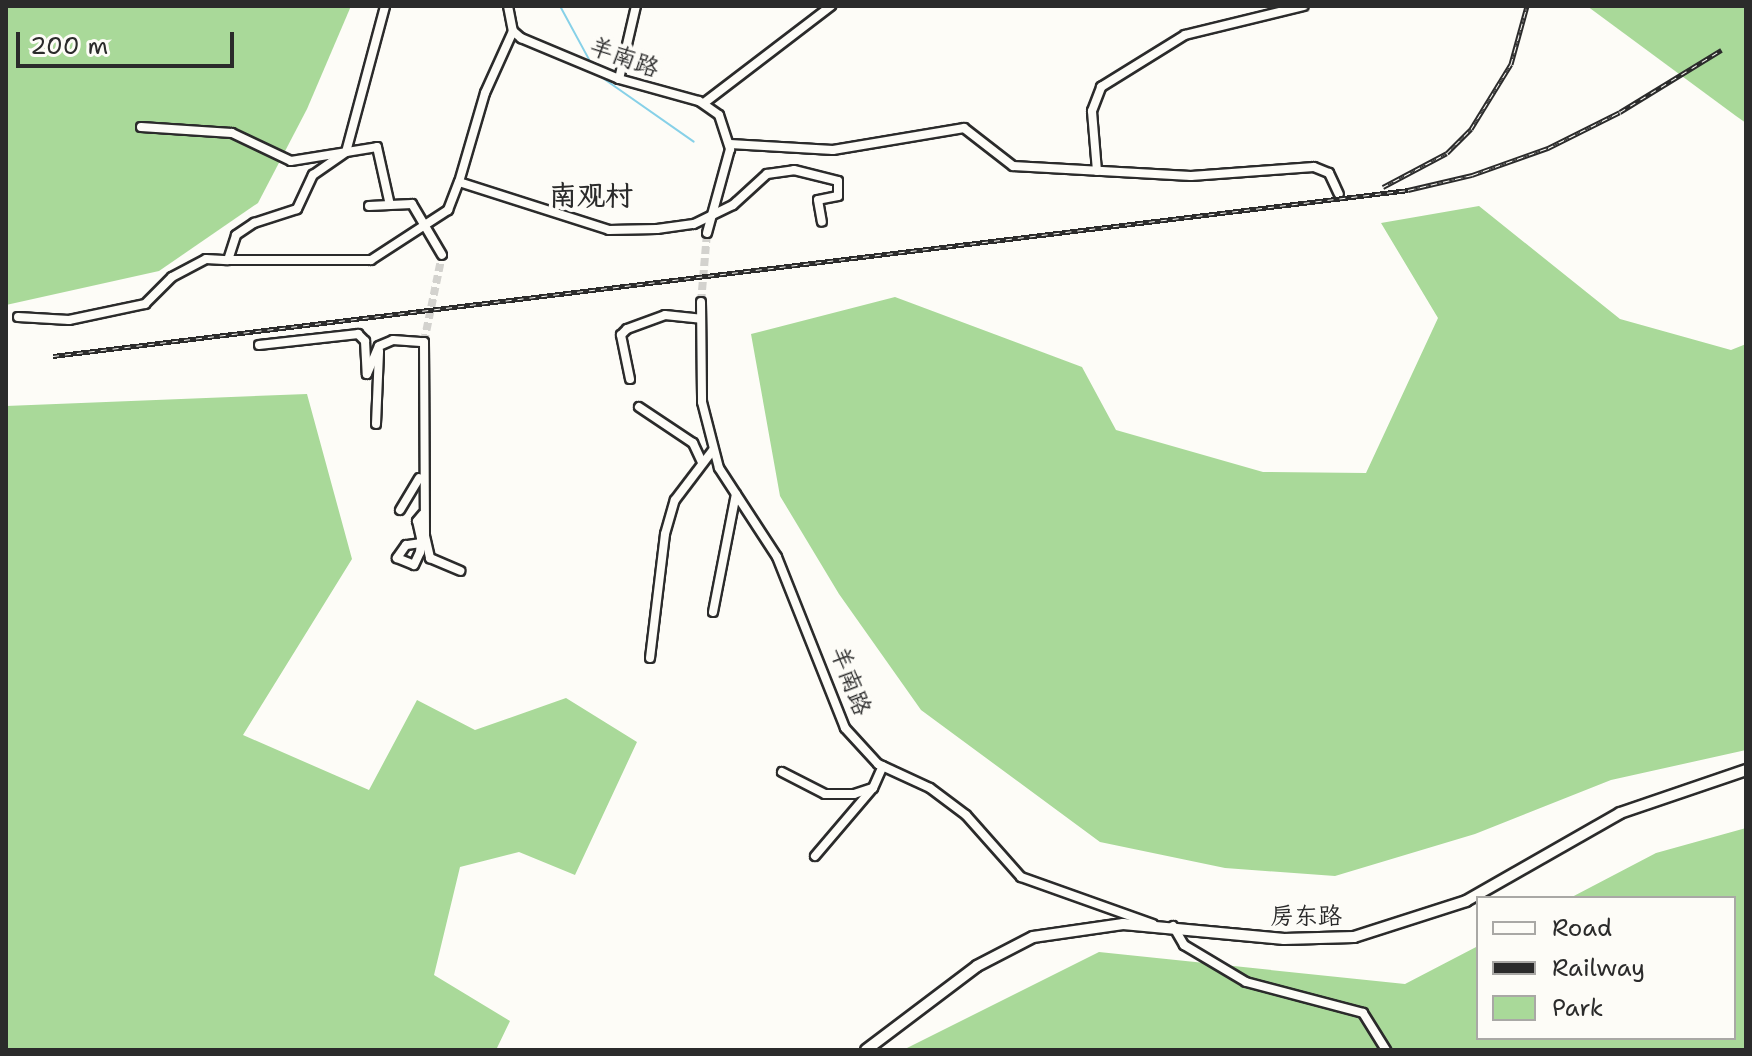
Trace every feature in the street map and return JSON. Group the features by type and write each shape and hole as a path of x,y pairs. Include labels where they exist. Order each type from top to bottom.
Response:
{"main road":[{"name":"房东路","path":"866,1050 1004,949 1062,930 1153,924 1284,939 1354,937 1466,901 1620,813 1746,770"}],"street":[{"path":"228,260 236,235 275,213 297,209 313,175 346,152 385,6"},
{"path":"18,317 69,320 145,304 172,277 206,259 353,263 371,260 403,236 424,228 448,210 459,182 485,93 513,31 508,6"},
{"path":"619,79 636,6"},
{"path":"707,233 730,144 719,115 704,103 831,6"},
{"path":"1097,171 1092,111 1101,87 1185,35 1304,6"},
{"name":"羊南路","path":"513,31 603,73 704,103"},
{"path":"141,127 232,133 291,161 346,152 362,146 381,151 390,205"},
{"path":"730,144 833,150 964,128 1013,166 1191,176 1314,167 1329,173 1339,194"},
{"path":"459,182 609,230 670,227 709,216 733,205 767,174 794,170 838,181 838,196 818,200 822,222"},
{"path":"369,206 412,204 442,255"},
{"name":"羊南路","path":"701,302 702,402 713,450 782,569 845,728 883,766 947,800 1021,877 1153,924"},
{"path":"630,379 621,335 627,329 665,315 701,319"},
{"path":"259,345 358,334 365,341 367,374 379,346 393,340 424,342 428,419 423,466 423,514 430,558 460,571"},
{"path":"376,424 379,346"},
{"path":"639,407 693,443 702,462"},
{"path":"650,658 665,534 675,500 713,450"},
{"path":"400,510 418,485 423,466"},
{"path":"713,612 736,494"},
{"path":"421,543 417,521 423,514"},
{"path":"815,856 873,788 883,766"},
{"path":"782,772 825,794 873,788"},
{"path":"1173,926 1184,945 1246,982 1363,1013 1386,1050"}],"green space":[{"path":"6,6 351,6 307,109 258,203 159,271 6,305"},
{"path":"1587,6 1746,6 1746,123 1736,116"},
{"path":"1479,206 1620,319 1731,350 1746,344 1746,750 1611,780 1475,834 1335,876 1225,868 1100,842 921,710 839,594 780,496 751,334 895,297 1082,367 1116,430 1263,472 1366,473 1438,318 1381,223"},
{"path":"307,394 352,559 243,735 369,790 417,700 475,730 566,698 637,742 575,875 519,852 460,867 434,975 510,1021 496,1050 6,1050 6,406"},
{"path":"1746,828 1746,1050 903,1050 1099,952 1405,984 1476,947 1476,1040 1736,1040 1736,896 1574,896 1656,853"}],"waterway":[{"path":"560,6 592,65"},
{"path":"597,74 694,142"}],"tunnel":[{"path":"701,302 707,233"},
{"path":"424,342 442,255"}],"railway":[{"path":"1383,187 1447,153 1471,129 1511,64 1527,6"},
{"path":"53,356 1408,190 1472,175 1548,148 1620,112 1721,50"}],"district":[{"name":"南观村","path":"591,195"}]}
